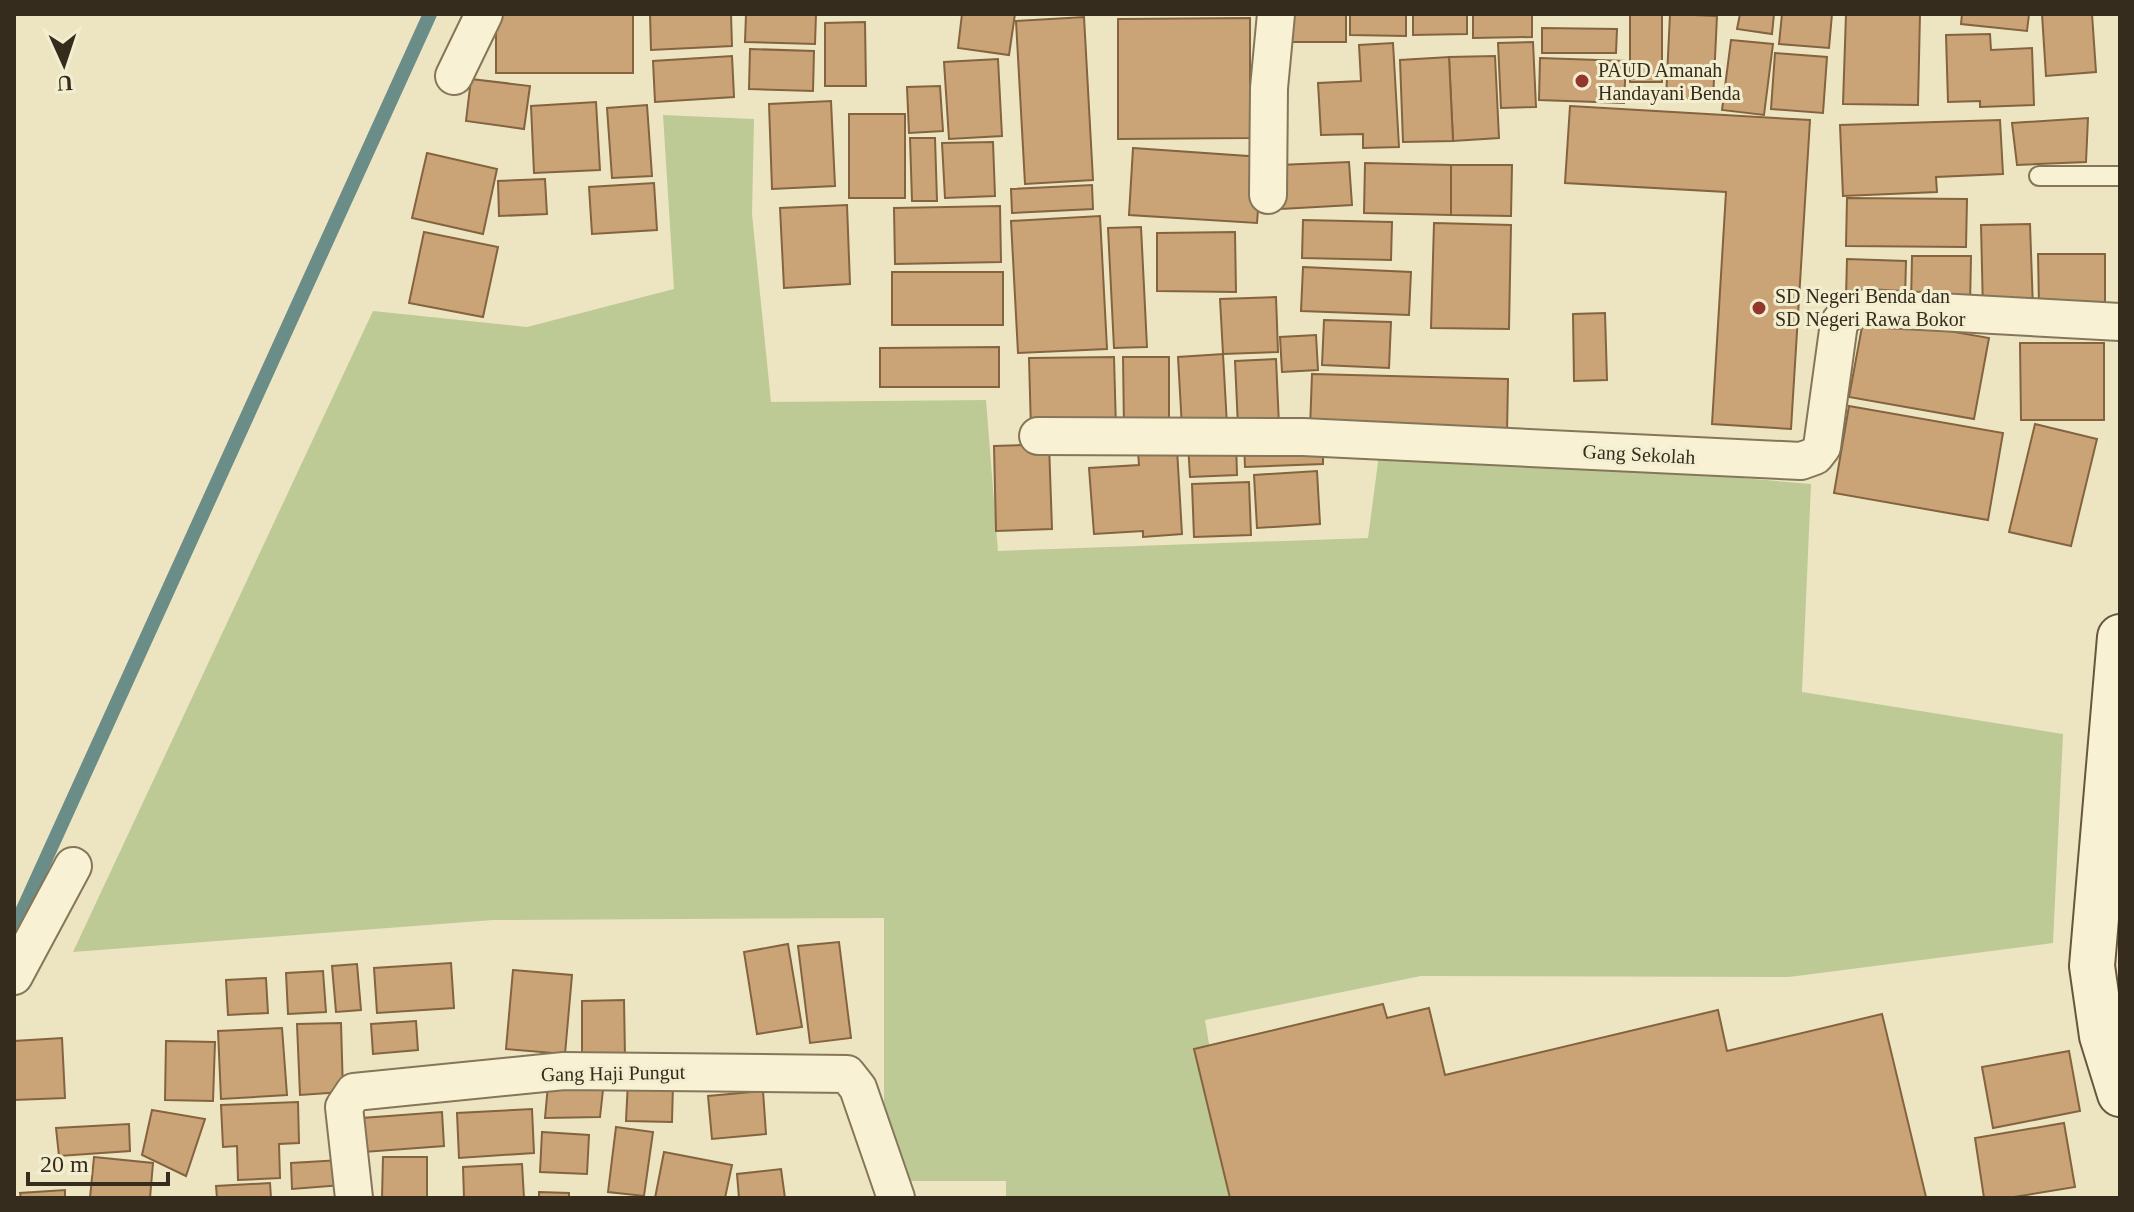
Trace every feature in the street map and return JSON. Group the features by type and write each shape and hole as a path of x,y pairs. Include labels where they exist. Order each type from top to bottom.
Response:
{"main road":[{"path":"2120,637 2092,966 2102,1036 2120,1094"}],"street":[{"path":"454,76 484,14"},
{"path":"1268,195 1269,88 1276,14"},
{"name":"Gang Sekolah","path":"1038,436 1303,437 1801,461 1815,456 1822,447 1839,323 1849,311 1866,308 2120,322"},
{"path":"14,976 73,866"},
{"name":"Gang Haji Pungut","path":"354,1198 344,1107 354,1092 564,1071 847,1074 854,1079 858,1088 896,1198"}],"lane":[{"path":"2039,176 2120,176"}],"green space":[{"path":"663,115 754,119 752,214 771,402 986,400 998,551 1368,538 1380,447 1811,484 1802,692 2063,734 2053,943 1789,977 1421,976 1205,1020 1235,1198 1006,1198 1006,1181 884,1181 884,918 493,920 73,952 373,311 527,327 674,289"}],"building":[{"path":"496,14 633,14 633,73 496,73"},
{"path":"650,14 731,14 732,46 651,50"},
{"path":"746,14 816,14 815,44 745,42"},
{"path":"962,14 1015,14 1009,55 958,48"},
{"path":"1292,14 1346,14 1346,42 1292,42"},
{"path":"1350,14 1406,14 1406,36 1350,35"},
{"path":"1413,14 1467,14 1467,34 1413,35"},
{"path":"1473,14 1532,14 1532,37 1473,38"},
{"path":"1630,14 1662,14 1662,82 1630,82"},
{"path":"1670,14 1717,16 1713,100 1666,98"},
{"path":"1740,14 1774,14 1772,34 1737,29"},
{"path":"1782,14 1832,14 1829,48 1779,44"},
{"path":"1846,14 1920,14 1918,105 1843,104"},
{"path":"1962,14 2029,14 2027,31 1961,24"},
{"path":"2042,14 2092,14 2096,72 2046,76"},
{"path":"1084,17 1093,180 1025,184 1016,21"},
{"path":"1250,18 1250,138 1118,139 1118,19"},
{"path":"865,22 866,86 825,86 825,23"},
{"path":"1542,28 1617,29 1616,53 1542,53"},
{"path":"1990,34 1991,50 2032,48 2034,105 1980,107 1980,101 1948,102 1946,35"},
{"path":"1731,40 1773,44 1764,115 1722,110"},
{"path":"1533,42 1536,107 1501,108 1498,43"},
{"path":"1393,43 1399,147 1363,148 1363,134 1321,135 1318,83 1361,81 1359,45"},
{"path":"750,49 814,51 813,91 749,89"},
{"path":"1775,53 1827,57 1823,113 1771,109"},
{"path":"732,56 734,97 655,102 653,61"},
{"path":"1495,56 1499,138 1453,141 1449,57"},
{"path":"1449,57 1453,141 1403,142 1400,60"},
{"name":"PAUD Amanah Handayani Benda","path":"1540,58 1626,61 1624,103 1539,100"},
{"path":"998,59 1002,136 949,139 944,62"},
{"path":"471,79 530,86 524,129 466,121"},
{"path":"940,86 943,131 909,133 907,87"},
{"path":"831,101 835,186 772,189 769,104"},
{"path":"596,102 600,170 534,173 531,106"},
{"path":"647,105 652,176 612,178 607,108"},
{"name":"SD Negeri Benda dan SD Negeri Rawa Bokor","path":"1570,106 1810,120 1791,429 1712,424 1726,192 1565,183"},
{"path":"849,114 905,114 905,198 849,198"},
{"path":"2088,118 2086,162 2017,165 2012,123"},
{"path":"2000,120 2003,174 1936,177 1937,192 1843,196 1840,125"},
{"path":"910,138 935,138 937,201 912,201"},
{"path":"993,142 995,196 945,198 942,143"},
{"path":"1133,148 1262,157 1257,223 1129,215"},
{"path":"427,153 497,169 483,234 412,218"},
{"path":"1349,162 1352,205 1281,209 1279,165"},
{"path":"1365,163 1451,165 1451,215 1364,213"},
{"path":"1451,165 1512,165 1511,216 1451,215"},
{"path":"545,179 547,214 499,216 498,181"},
{"path":"654,183 657,230 592,234 589,187"},
{"path":"1092,185 1093,209 1012,213 1011,189"},
{"path":"1847,198 1967,199 1966,247 1846,246"},
{"path":"847,205 850,284 784,288 780,208"},
{"path":"1000,206 1001,262 895,264 894,208"},
{"path":"1100,216 1107,349 1018,353 1011,221"},
{"path":"1303,220 1392,222 1391,260 1302,258"},
{"path":"1434,223 1511,225 1509,329 1431,328"},
{"path":"2030,224 2033,309 1983,311 1981,225"},
{"path":"1141,227 1147,347 1114,348 1108,228"},
{"path":"424,232 498,247 483,317 409,303"},
{"path":"1235,232 1236,292 1157,291 1157,233"},
{"path":"2038,254 2105,254 2105,304 2039,305"},
{"path":"1912,256 1971,256 1970,306 1911,304"},
{"path":"1847,259 1906,261 1905,299 1846,297"},
{"path":"1303,267 1411,272 1409,315 1301,311"},
{"path":"892,272 1003,272 1003,325 892,325"},
{"path":"1276,297 1278,352 1223,354 1220,299"},
{"path":"1605,313 1607,380 1574,381 1573,314"},
{"path":"1864,316 1989,338 1974,419 1849,397"},
{"path":"1324,320 1391,322 1389,368 1322,365"},
{"path":"1316,335 1318,370 1282,372 1280,337"},
{"path":"2020,343 2104,343 2104,420 2021,420"},
{"path":"999,347 999,387 880,387 880,348"},
{"path":"1223,354 1227,425 1182,428 1178,357"},
{"path":"1114,357 1116,429 1031,430 1029,358"},
{"path":"1123,357 1169,357 1169,427 1124,427"},
{"path":"1276,359 1279,425 1238,427 1235,361"},
{"path":"1312,374 1508,379 1507,435 1310,429"},
{"path":"1849,406 2003,433 1988,520 1834,493"},
{"path":"2035,424 2097,439 2071,546 2009,532"},
{"path":"1323,439 1323,464 1245,467 1244,442"},
{"path":"1236,442 1237,475 1190,477 1188,444"},
{"path":"1049,444 1052,529 996,531 994,446"},
{"path":"1177,449 1182,534 1143,537 1143,531 1094,534 1089,468 1139,465 1138,452"},
{"path":"1317,471 1320,524 1257,528 1254,475"},
{"path":"1249,482 1251,535 1194,537 1192,484"},
{"path":"839,942 851,1038 810,1043 798,946"},
{"path":"788,944 802,1027 757,1034 744,952"},
{"path":"451,963 454,1008 377,1013 374,968"},
{"path":"357,964 361,1010 336,1012 332,966"},
{"path":"513,970 572,975 565,1054 506,1049"},
{"path":"323,971 326,1012 288,1014 286,973"},
{"path":"266,978 268,1013 228,1015 226,980"},
{"path":"624,1000 625,1056 582,1056 582,1001"},
{"path":"1383,1004 1387,1018 1429,1008 1445,1075 1718,1010 1727,1051 1882,1014 1926,1197 1230,1198 1194,1049"},
{"path":"416,1021 418,1050 373,1054 371,1024"},
{"path":"341,1023 343,1092 300,1095 297,1024"},
{"path":"282,1028 287,1095 221,1099 218,1031"},
{"path":"62,1038 65,1098 14,1100 14,1041"},
{"path":"166,1041 215,1042 213,1101 165,1100"},
{"path":"2069,1051 2080,1111 1993,1128 1982,1067"},
{"path":"628,1081 673,1083 672,1122 626,1121"},
{"path":"548,1085 603,1090 600,1117 545,1118"},
{"path":"763,1091 766,1134 712,1139 708,1096"},
{"path":"298,1102 299,1143 279,1144 280,1178 238,1180 237,1146 223,1147 221,1105"},
{"path":"532,1109 534,1153 459,1158 457,1113"},
{"path":"152,1110 205,1119 186,1176 142,1155"},
{"path":"442,1112 444,1146 364,1152 362,1118"},
{"path":"2064,1123 2075,1187 2008,1198 1984,1198 1975,1138"},
{"path":"129,1124 130,1151 59,1156 56,1128"},
{"path":"616,1127 653,1132 644,1196 608,1192"},
{"path":"542,1132 589,1135 587,1174 540,1172"},
{"path":"664,1152 732,1165 725,1198 655,1198"},
{"path":"94,1157 153,1163 150,1198 90,1198"},
{"path":"383,1157 427,1157 427,1198 382,1198"},
{"path":"341,1160 342,1185 292,1189 291,1163"},
{"path":"522,1164 524,1198 464,1198 463,1167"},
{"path":"781,1169 785,1198 739,1198 737,1174"},
{"path":"270,1183 271,1198 217,1198 216,1186"},
{"path":"65,1190 65,1198 21,1198 20,1193"},
{"path":"539,1192 569,1193 569,1198 539,1198"}],"waterway":[{"path":"14,929 430,14"}],"place":[{"name":"PAUD Amanah Handayani Benda","path":"1582,81"},
{"name":"SD Negeri Benda dan SD Negeri Rawa Bokor","path":"1759,308"}]}
